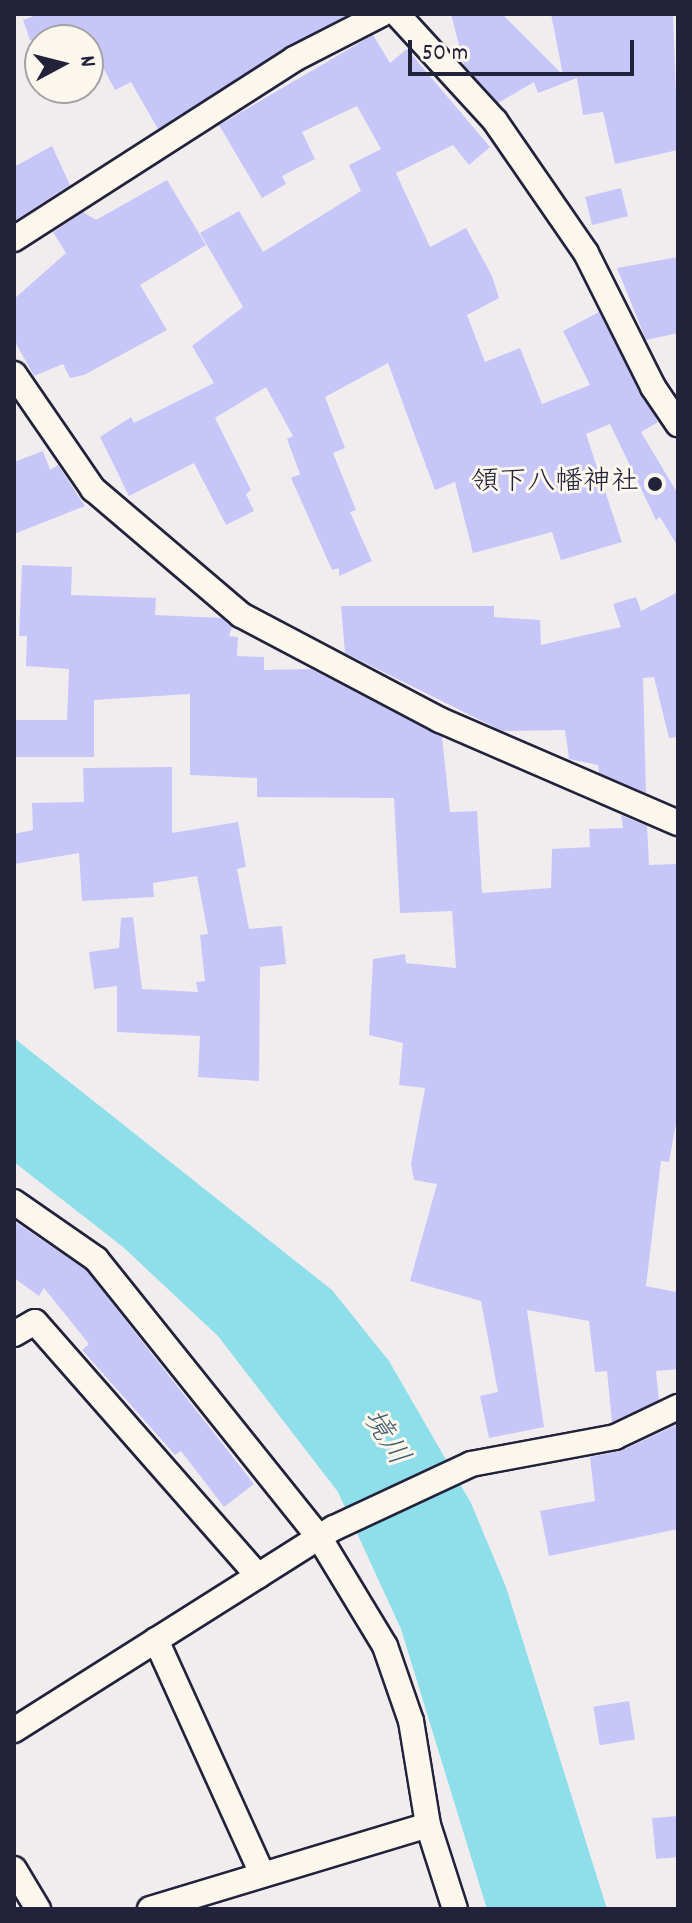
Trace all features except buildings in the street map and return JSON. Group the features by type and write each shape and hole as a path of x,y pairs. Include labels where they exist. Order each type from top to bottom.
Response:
{"street":[{"path":"14,239 294,59 382,14"},
{"path":"397,14 495,121 561,217 678,424"},
{"path":"14,374 93,489 241,615 440,720 678,823"},
{"path":"14,1202 96,1259 326,1533 385,1646 411,1721 428,1825 455,1909"},
{"path":"14,1334 35,1322 258,1576"},
{"path":"14,1730 326,1533 471,1464 615,1437 678,1407"},
{"path":"156,1640 261,1871"},
{"path":"150,1909 261,1871 428,1825"},
{"path":"14,1869 38,1909"}],"water":[{"name":"境川","path":"14,1038 332,1290 389,1361 471,1503 506,1587 607,1909 487,1909 401,1629 338,1492 218,1336 123,1247 14,1162"}],"place":[{"name":"領下八幡神社","path":"655,484"}]}
